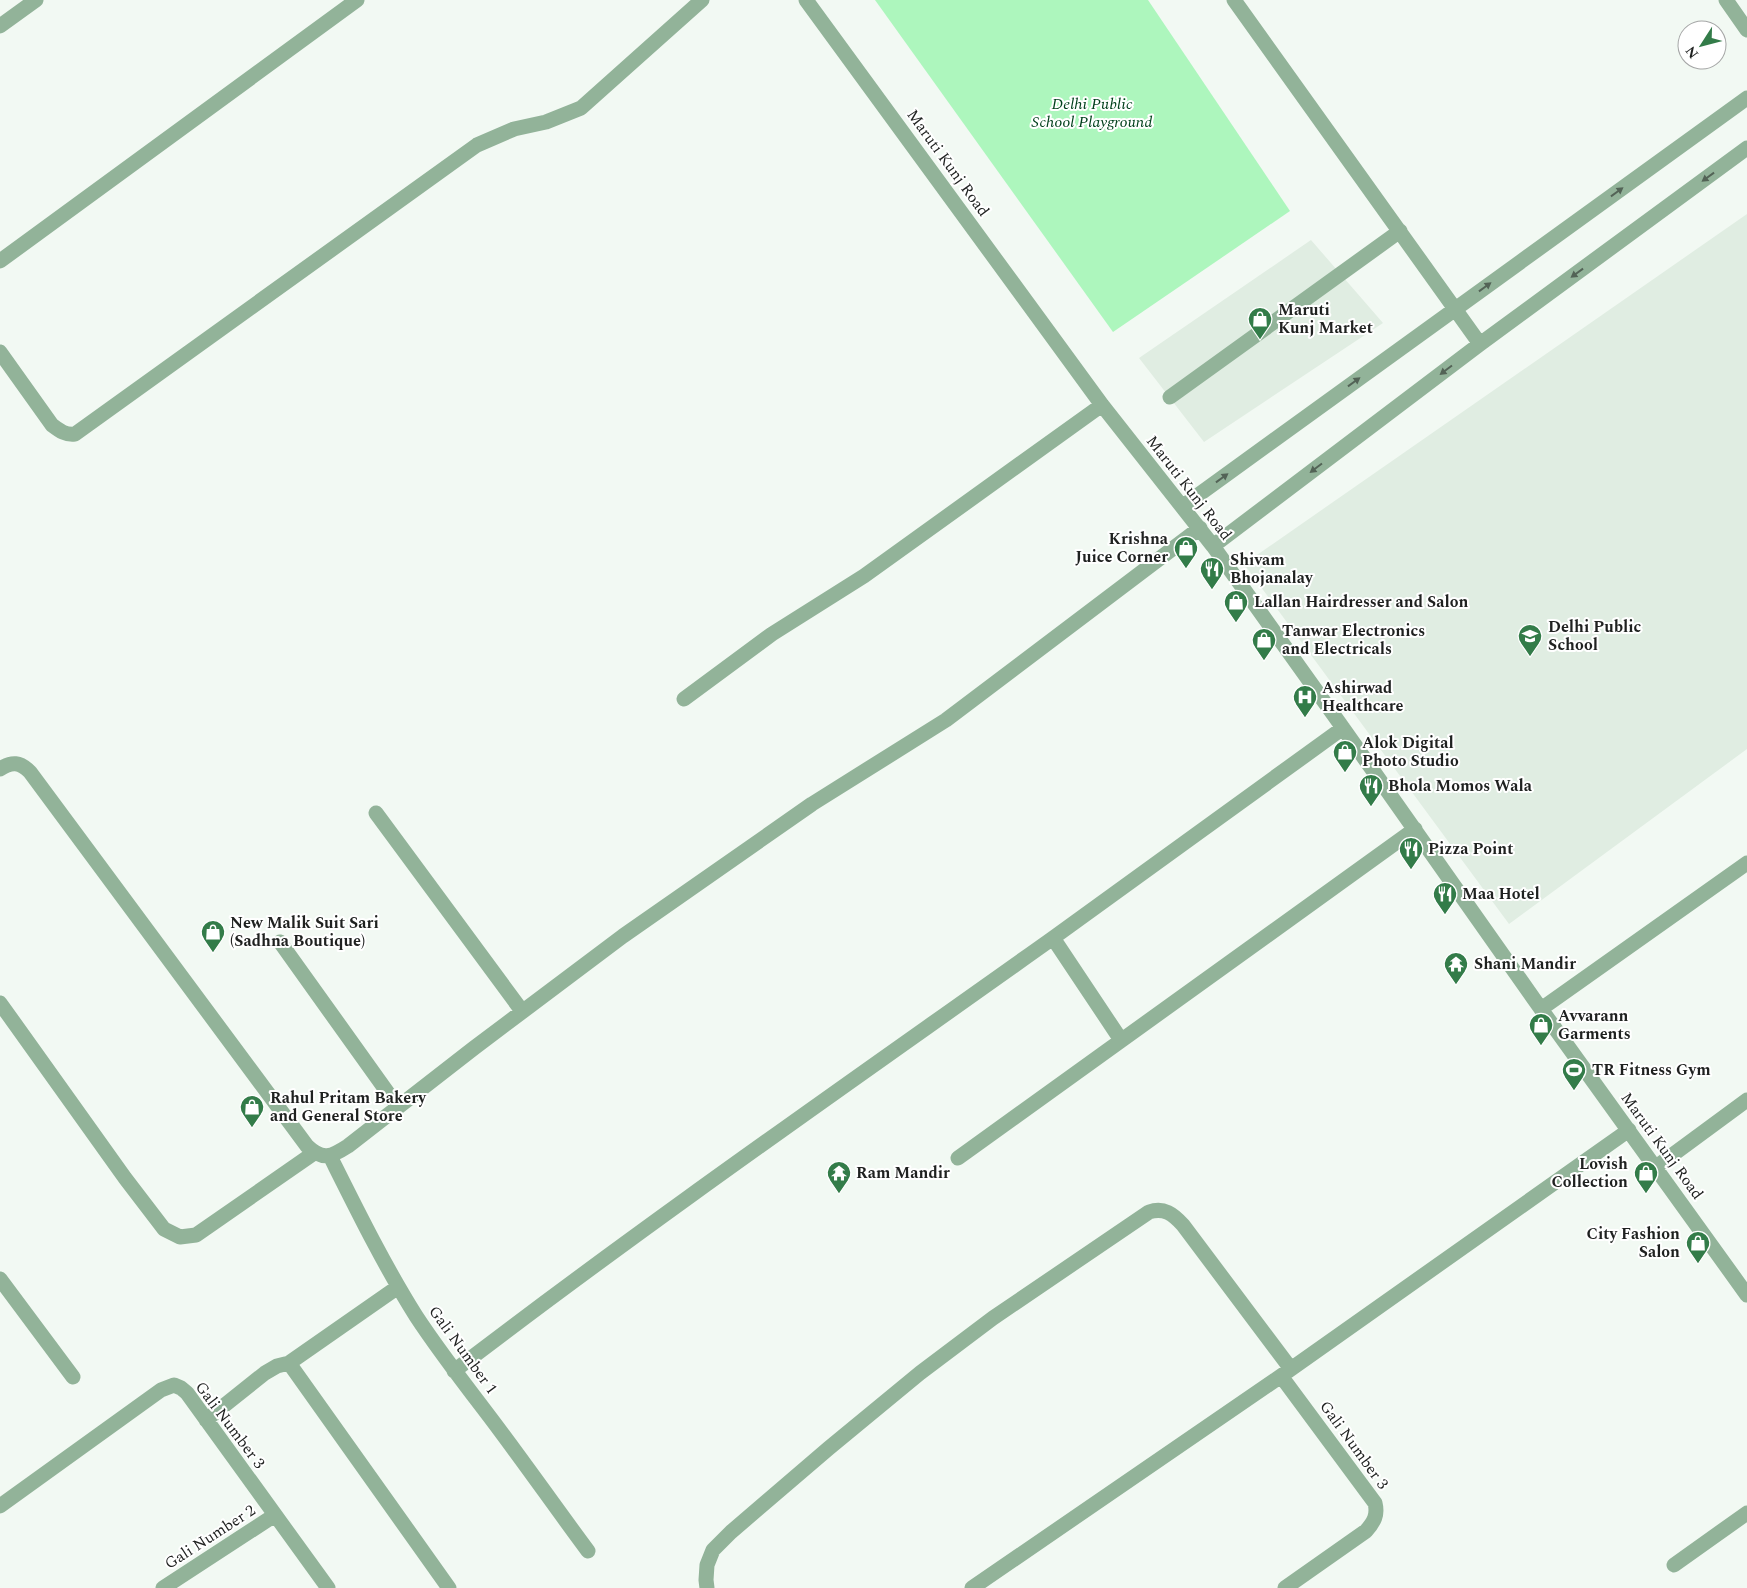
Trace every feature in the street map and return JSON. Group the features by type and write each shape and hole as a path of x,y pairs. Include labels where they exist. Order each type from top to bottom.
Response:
{"street":[{"path":"0,26 36,0"},
{"path":"0,261 357,0"},
{"path":"0,352 52,425 60,431 75,434 477,145 494,136 514,129 546,122 581,108 702,0"},
{"name":"Maruti Kunj Road","path":"806,0 1102,405 1200,528 1541,1009 1747,1295"},
{"path":"1234,0 1480,344"},
{"path":"1726,0 1747,30"},
{"path":"1183,506 1747,98"},
{"path":"1213,546 1480,344 1747,148"},
{"path":"1170,397 1400,231"},
{"path":"684,699 748,650 864,576 1102,405"},
{"path":"0,769 18,762 30,772 307,1146 314,1153 330,1156 348,1146 522,1011 623,936 812,804 946,720 1200,528"},
{"path":"454,1371 564,1287 662,1216 1053,938 1343,728"},
{"path":"376,814 522,1011"},
{"path":"958,1158 1415,829"},
{"path":"1541,1009 1747,862"},
{"path":"1053,938 1121,1040"},
{"path":"280,942 398,1107"},
{"path":"0,1003 125,1178 164,1229 180,1237 196,1235 314,1153"},
{"path":"1656,1167 1747,1100"},
{"path":"972,1588 1286,1373 1629,1130"},
{"name":"Gali Number 1","path":"330,1156 398,1286 454,1371 588,1552"},
{"path":"707,1588 707,1564 713,1550 746,1519 920,1373 986,1323 1149,1212 1158,1209 1166,1212 1183,1225 1286,1373"},
{"path":"0,1279 73,1377"},
{"path":"206,1420 265,1373 277,1366 289,1363 398,1286"},
{"path":"289,1363 449,1588"},
{"name":"Gali Number 3","path":"1286,1373 1375,1503 1377,1511 1372,1524 1366,1531 1286,1588"},
{"name":"Gali Number 3","path":"0,1506 168,1387 174,1385 181,1388 206,1420 328,1588"},
{"path":"1674,1564 1747,1513"},
{"name":"Gali Number 2","path":"163,1588 275,1515"}],"shaded area":[{"name":"Delhi Public School","path":"1747,214 1747,749 1509,924 1244,564"},
{"name":"Maruti Kunj Market","path":"1311,240 1383,323 1204,442 1139,358"}],"green space":[{"name":"Delhi Public School Playground","path":"875,0 1148,0 1290,211 1113,332"}],"place":[{"name":"Maruti Kunj Market","path":"1260,340"},
{"name":"Krishna Juice Corner","path":"1186,569"},
{"name":"Shivam Bhojanalay","path":"1212,590"},
{"name":"Lallan Hairdresser and Salon","path":"1236,623"},
{"name":"Delhi Public School","path":"1530,657"},
{"name":"Tanwar Electronics and Electricals","path":"1264,661"},
{"name":"Ashirwad Healthcare","path":"1305,718"},
{"name":"Alok Digital Photo Studio","path":"1345,773"},
{"name":"Bhola Momos Wala","path":"1371,807"},
{"name":"Pizza Point","path":"1411,870"},
{"name":"Maa Hotel","path":"1445,915"},
{"name":"New Malik Suit Sari (Sadhna Boutique)","path":"213,953"},
{"name":"Shani Mandir","path":"1456,985"},
{"name":"Avvarann Garments","path":"1541,1046"},
{"name":"TR Fitness Gym","path":"1574,1091"},
{"name":"Rahul Pritam Bakery and General Store","path":"252,1128"},
{"name":"Ram Mandir","path":"839,1194"},
{"name":"Lovish Collection","path":"1646,1194"},
{"name":"City Fashion Salon","path":"1698,1264"}]}
